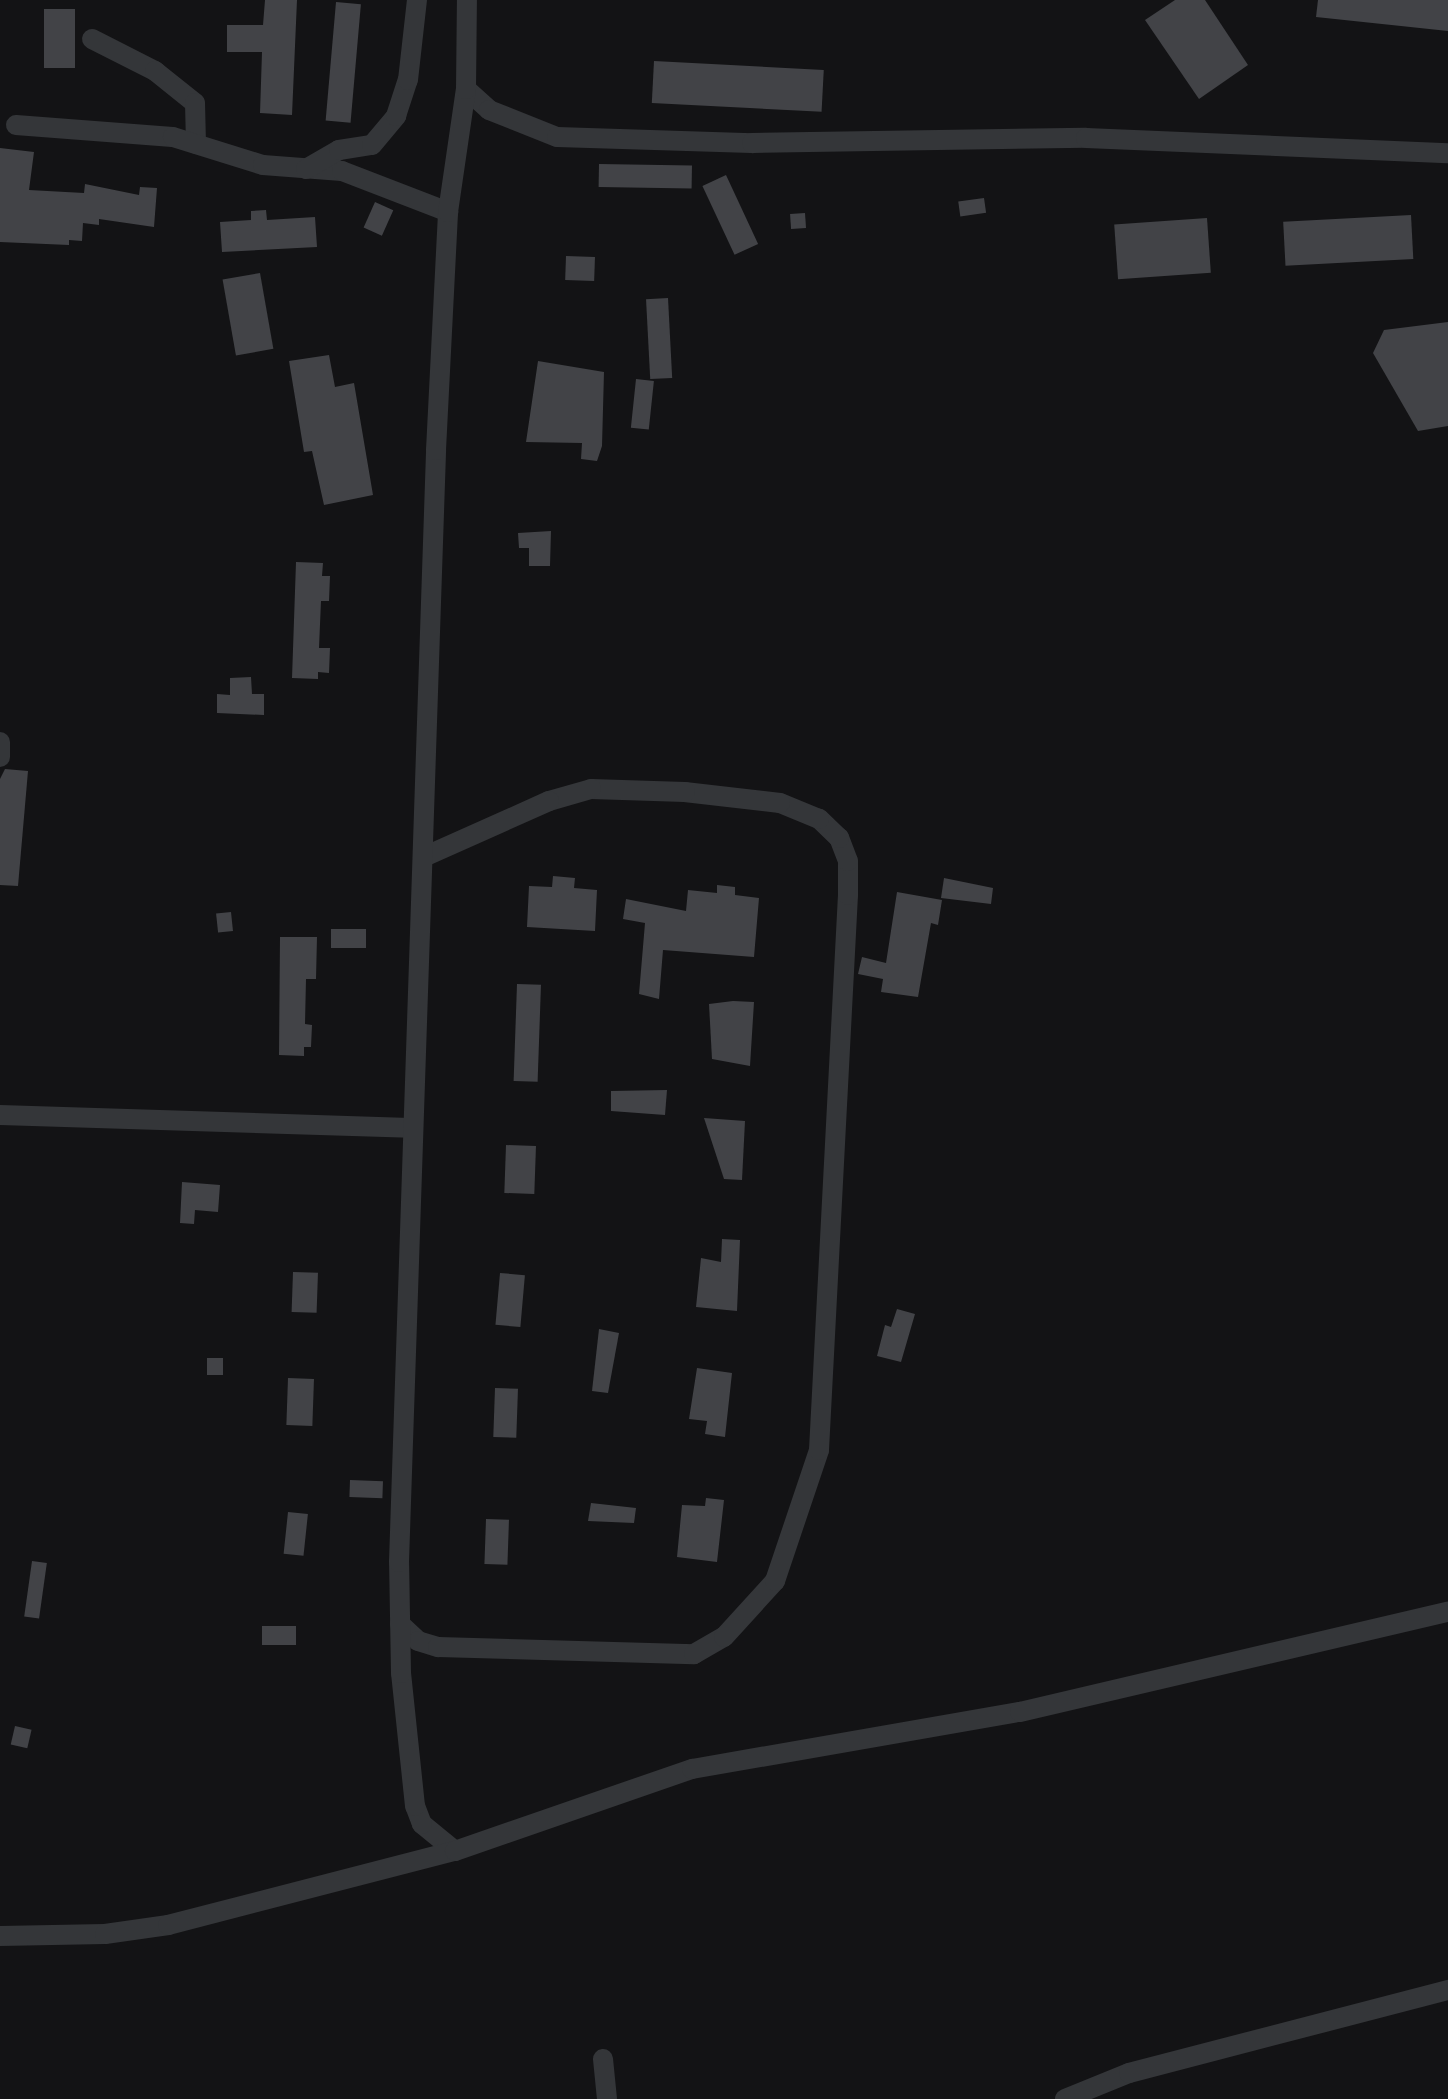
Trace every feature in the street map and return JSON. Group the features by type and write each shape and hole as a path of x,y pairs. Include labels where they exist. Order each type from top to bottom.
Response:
{"street":[{"path":"306,169 339,150 372,145 396,116 408,80 417,0"},
{"path":"455,1851 422,1824 415,1806 406,1745 400,1624 410,1128 424,857 448,212 466,89 467,0"},
{"path":"92,39 155,71 195,103 196,144"},
{"path":"466,89 489,110 557,137 752,143 1086,138 1448,153"},
{"path":"16,125 173,137 263,165 342,171 448,212"},
{"path":"0,742 0,757"},
{"path":"400,1624 418,1641 438,1647 694,1654 724,1637 775,1581 819,1450 848,895 848,861 839,838 819,819 780,803 685,792 591,789 549,801 424,857"},
{"path":"0,1115 410,1128"},
{"path":"0,1936 105,1934 168,1925 455,1851 692,1769 1020,1712 1448,1612"},
{"path":"1065,2099 1129,2073 1448,1990"},
{"path":"603,2059 607,2099"}],"building":[{"path":"265,0 297,0 292,115 260,113 262,52 227,52 227,25 263,25"},
{"path":"1175,0 1205,0 1248,65 1199,99 1145,20"},
{"path":"1318,0 1448,0 1448,31 1316,17"},
{"path":"336,2 361,4 351,123 326,121"},
{"path":"44,9 75,9 75,68 44,68"},
{"path":"654,61 824,70 822,112 652,103"},
{"path":"0,148 34,152 29,190 84,193 85,184 139,195 140,187 157,188 154,227 99,219 99,225 83,223 82,241 69,240 69,245 0,242"},
{"path":"599,164 692,166 692,189 599,187"},
{"path":"726,175 758,244 735,255 702,186"},
{"path":"984,198 986,213 960,216 958,202"},
{"path":"375,202 393,210 382,236 364,228"},
{"path":"266,210 267,220 315,217 317,247 222,252 220,222 251,220 251,211"},
{"path":"805,213 806,228 791,229 790,214"},
{"path":"1411,215 1413,259 1285,266 1283,222"},
{"path":"1207,218 1211,273 1118,279 1114,224"},
{"path":"566,256 595,257 594,281 565,280"},
{"path":"260,273 273,349 236,355 223,280"},
{"path":"668,298 672,378 650,379 646,299"},
{"path":"1448,322 1448,426 1418,431 1373,353 1384,330"},
{"path":"329,355 335,387 354,383 373,495 324,505 312,451 304,452 289,361"},
{"path":"538,361 604,372 602,446 597,461 581,459 582,443 526,442"},
{"path":"636,379 654,381 649,430 631,428"},
{"path":"551,531 550,566 529,566 529,548 519,548 518,533"},
{"path":"296,562 323,563 322,576 330,576 329,601 321,601 319,648 330,648 329,673 318,672 318,679 292,678"},
{"path":"251,677 252,694 264,694 264,715 217,713 217,694 230,695 230,678"},
{"path":"5,769 28,771 18,886 0,885 0,779"},
{"path":"553,876 575,878 574,888 597,890 595,931 527,927 529,886 552,887"},
{"path":"944,878 993,888 991,904 941,898"},
{"path":"717,885 735,887 735,895 759,898 754,957 663,950 659,999 639,994 645,923 623,919 626,899 686,911 688,890 717,893"},
{"path":"897,892 942,900 938,925 931,923 918,997 881,992 883,979 858,974 862,957 886,963"},
{"path":"231,912 233,931 218,932 216,914"},
{"path":"331,929 366,929 366,948 331,948"},
{"path":"280,937 317,937 316,979 306,979 305,1024 312,1025 311,1047 304,1047 304,1056 279,1055"},
{"path":"517,984 541,985 538,1082 514,1081"},
{"path":"754,1002 750,1066 712,1059 709,1004"},
{"path":"667,1090 665,1115 611,1111 611,1091"},
{"path":"704,1118 745,1121 742,1180 724,1179"},
{"path":"506,1145 536,1146 534,1194 504,1193"},
{"path":"182,1182 220,1185 218,1212 195,1210 194,1224 180,1223"},
{"path":"722,1239 740,1240 737,1311 696,1307 701,1258 721,1262"},
{"path":"293,1272 318,1273 317,1313 292,1312"},
{"path":"500,1273 525,1275 520,1327 495,1325"},
{"path":"897,1309 915,1314 901,1362 877,1356 885,1325 891,1327"},
{"path":"599,1329 619,1333 608,1393 592,1391"},
{"path":"207,1358 223,1358 223,1375 207,1375"},
{"path":"697,1368 732,1373 725,1437 705,1434 707,1421 689,1419"},
{"path":"288,1378 314,1379 312,1426 286,1425"},
{"path":"495,1388 518,1389 516,1438 493,1437"},
{"path":"350,1480 383,1481 382,1498 349,1497"},
{"path":"706,1498 724,1500 717,1562 677,1557 682,1505 705,1506"},
{"path":"591,1503 636,1508 634,1523 588,1521"},
{"path":"288,1512 308,1514 304,1556 284,1554"},
{"path":"486,1519 509,1520 507,1565 484,1564"},
{"path":"32,1561 47,1563 39,1619 24,1616"},
{"path":"262,1626 296,1626 296,1645 262,1645"},
{"path":"15,1726 32,1730 27,1748 11,1745"}]}
